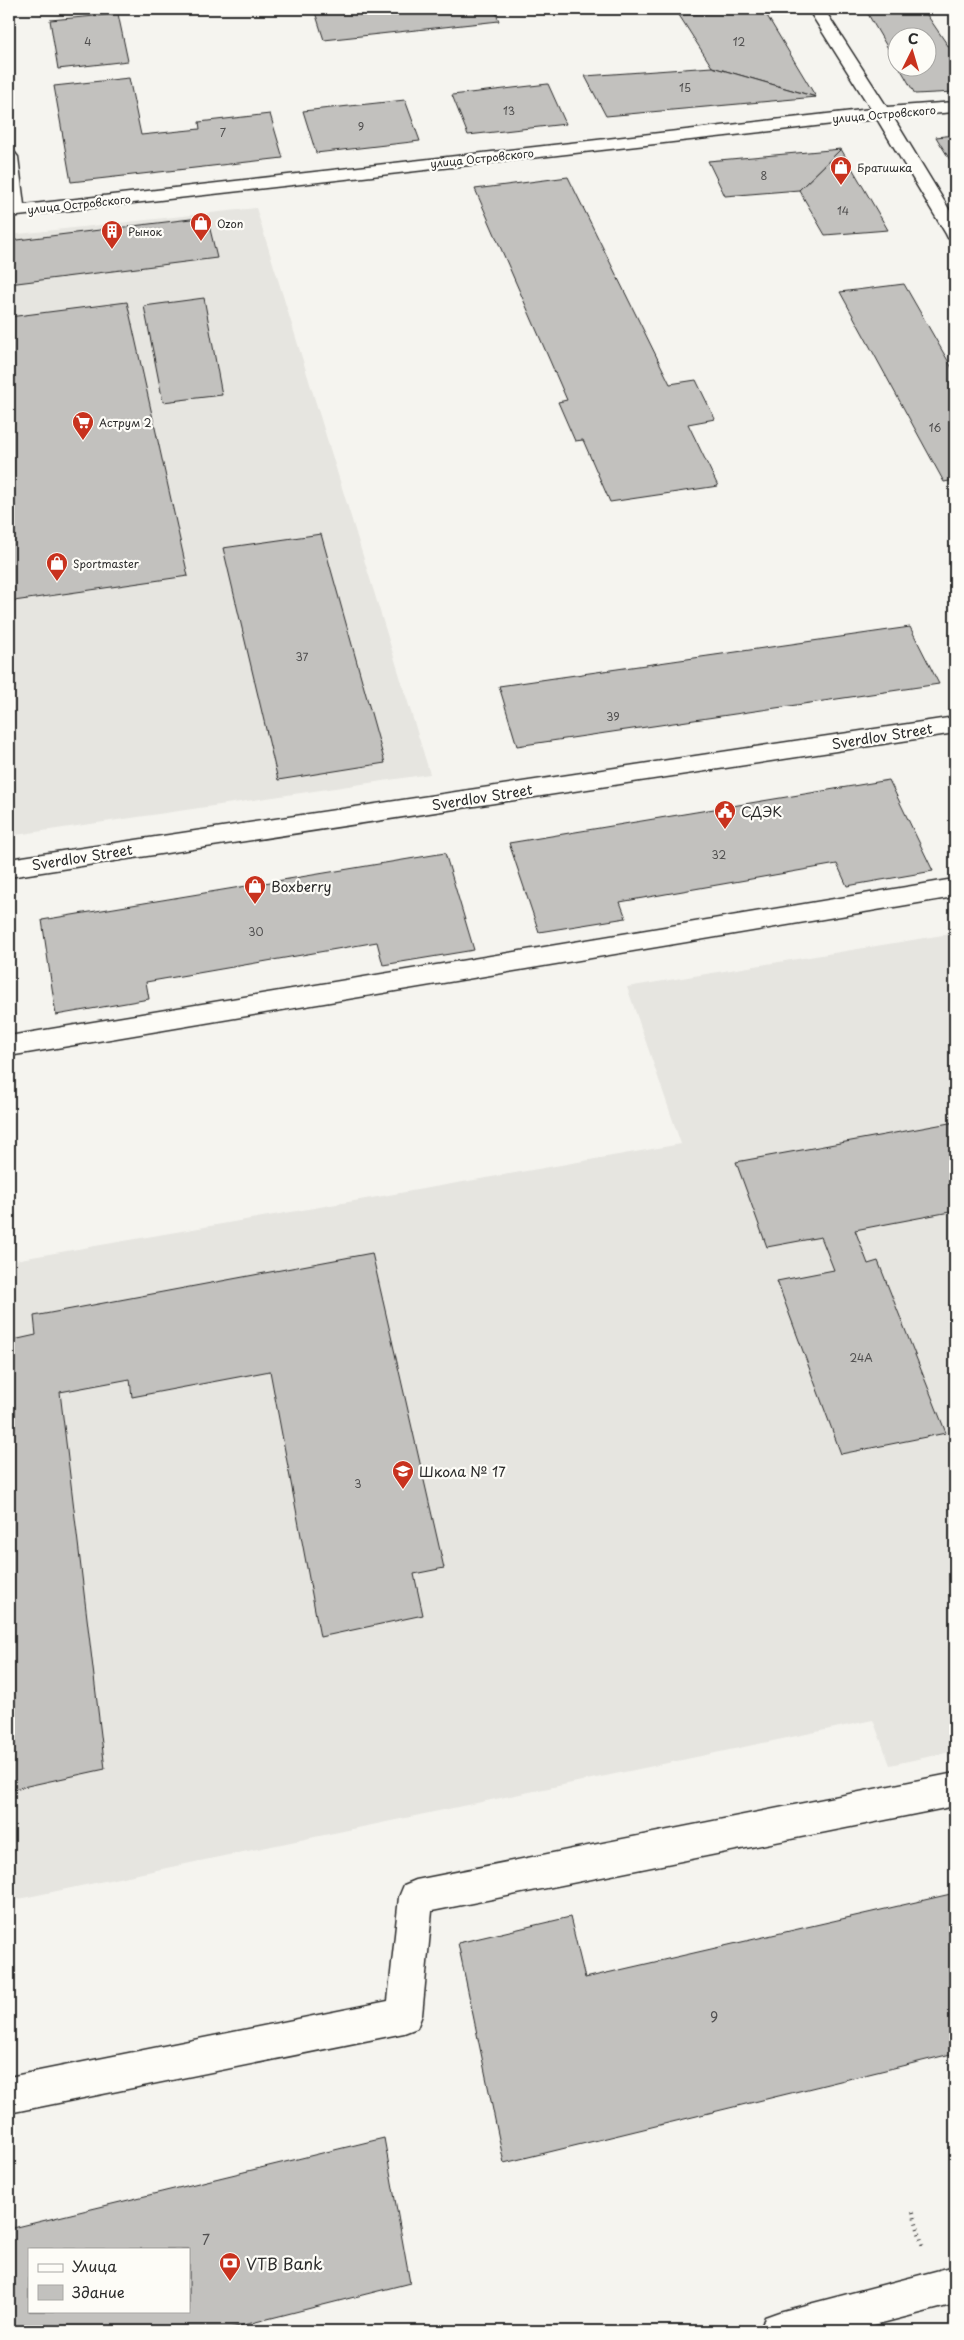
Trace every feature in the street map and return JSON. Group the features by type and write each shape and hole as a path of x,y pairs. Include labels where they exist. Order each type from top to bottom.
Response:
{"street":[{"path":"816,9 882,112 955,234"},
{"name":"улица Островского","path":"13,211 882,112 955,107"},
{"path":"9,157 13,211"},
{"name":"Sverdlov Street","path":"9,868 955,725"},
{"path":"9,1046 948,889"},
{"path":"9,2095 404,2015 416,1897 955,1789"},
{"path":"779,2331 955,2285"}],"shaded area":[{"path":"256,208 430,774 9,836 9,235"},
{"name":"Школа № 17","path":"955,933 955,1751 890,1765 873,1720 9,1901 9,1261 681,1144 627,987"}],"building":[{"path":"146,9 189,9 147,13"},
{"path":"314,9 494,9 499,21 324,40"},
{"path":"763,9 816,97 712,67 679,15"},
{"path":"865,9 923,9 936,28 886,28 886,45"},
{"path":"118,14 128,61 58,69 50,20"},
{"path":"936,28 955,56 955,92 915,94 906,78 936,78"},
{"path":"712,67 816,97 606,116 585,76"},
{"path":"129,78 141,135 200,129 199,122 270,114 283,158 71,182 54,86"},
{"path":"548,84 566,124 468,135 452,95"},
{"path":"405,100 420,141 316,153 303,111"},
{"path":"955,135 955,168 936,137"},
{"path":"841,149 888,230 825,235 799,190"},
{"path":"841,149 799,190 725,196 708,161"},
{"path":"568,177 670,384 696,380 715,419 688,424 718,486 610,502 583,440 575,441 558,402 567,400 475,189"},
{"name":"Рынок","path":"207,217 217,258 9,284 9,241"},
{"path":"904,284 955,373 955,480 944,482 840,292"},
{"path":"204,298 222,395 163,402 144,306"},
{"name":"Аструм 2","path":"127,302 188,576 14,601 9,565 9,317"},
{"path":"321,534 385,763 278,780 223,548"},
{"path":"910,627 939,684 517,746 499,686"},
{"path":"889,780 933,871 847,886 837,864 620,902 626,918 539,932 509,843"},
{"path":"445,853 474,950 383,965 377,942 146,982 149,999 56,1015 42,920"},
{"path":"955,1122 955,1211 855,1230 868,1264 878,1261 946,1433 841,1454 777,1281 834,1270 821,1237 767,1247 736,1162"},
{"path":"372,1253 444,1568 414,1574 423,1615 320,1637 270,1371 132,1397 130,1379 60,1392 105,1769 9,1790 9,1341 36,1335 34,1316"},
{"path":"955,1893 955,2053 504,2163 458,1943 570,1917 585,1978"},
{"path":"384,2138 410,2283 220,2331 9,2331 9,2229"}],"place":[{"name":"Братишка","path":"841,186"},
{"name":"Ozon","path":"201,242"},
{"name":"Рынок","path":"112,250"},
{"name":"Аструм 2","path":"83,441"},
{"name":"Sportmaster","path":"57,582"},
{"name":"СДЭК","path":"725,830"},
{"name":"Boxberry","path":"255,905"},
{"name":"Школа № 17","path":"403,1490"},
{"name":"VTB Bank","path":"230,2282"}]}
